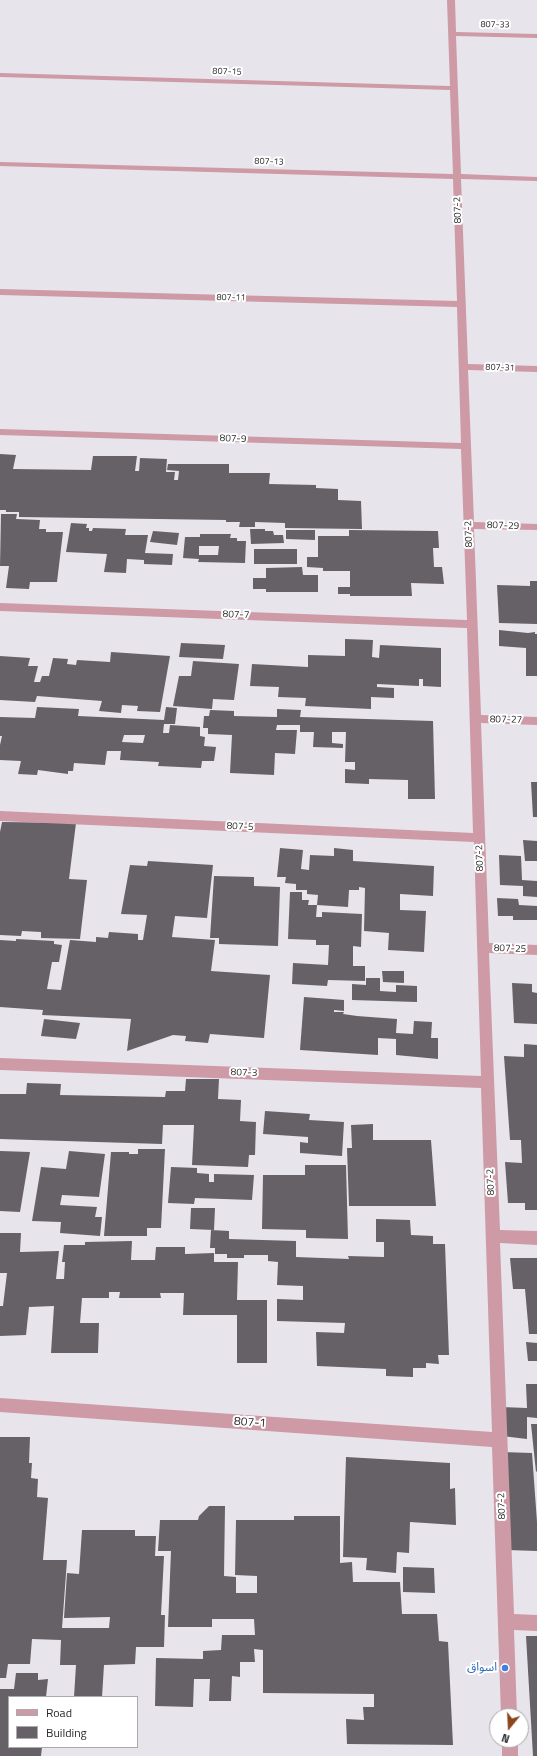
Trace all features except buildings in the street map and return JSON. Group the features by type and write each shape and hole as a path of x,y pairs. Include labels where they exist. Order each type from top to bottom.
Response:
{"street":[{"name":"807-2","path":"451,0 509,1708"},
{"name":"807-33","path":"452,34 537,36"},
{"name":"807-15","path":"0,75 454,88"},
{"name":"807-13","path":"0,164 537,180"},
{"name":"807-11","path":"0,292 461,304"},
{"name":"807-31","path":"463,367 537,369"},
{"name":"807-9","path":"0,432 466,446"},
{"name":"807-29","path":"469,525 537,527"},
{"name":"807-7","path":"0,606 472,624"},
{"name":"807-27","path":"475,719 537,721"},
{"name":"807-5","path":"0,816 479,838"},
{"name":"807-25","path":"483,948 537,950"},
{"name":"807-3","path":"0,1064 488,1082"},
{"path":"493,1236 537,1238"},
{"name":"807-1","path":"0,1406 500,1440"},
{"path":"506,1622 537,1623"}],"place":[{"name":"اسواق","path":"505,1668"}]}
